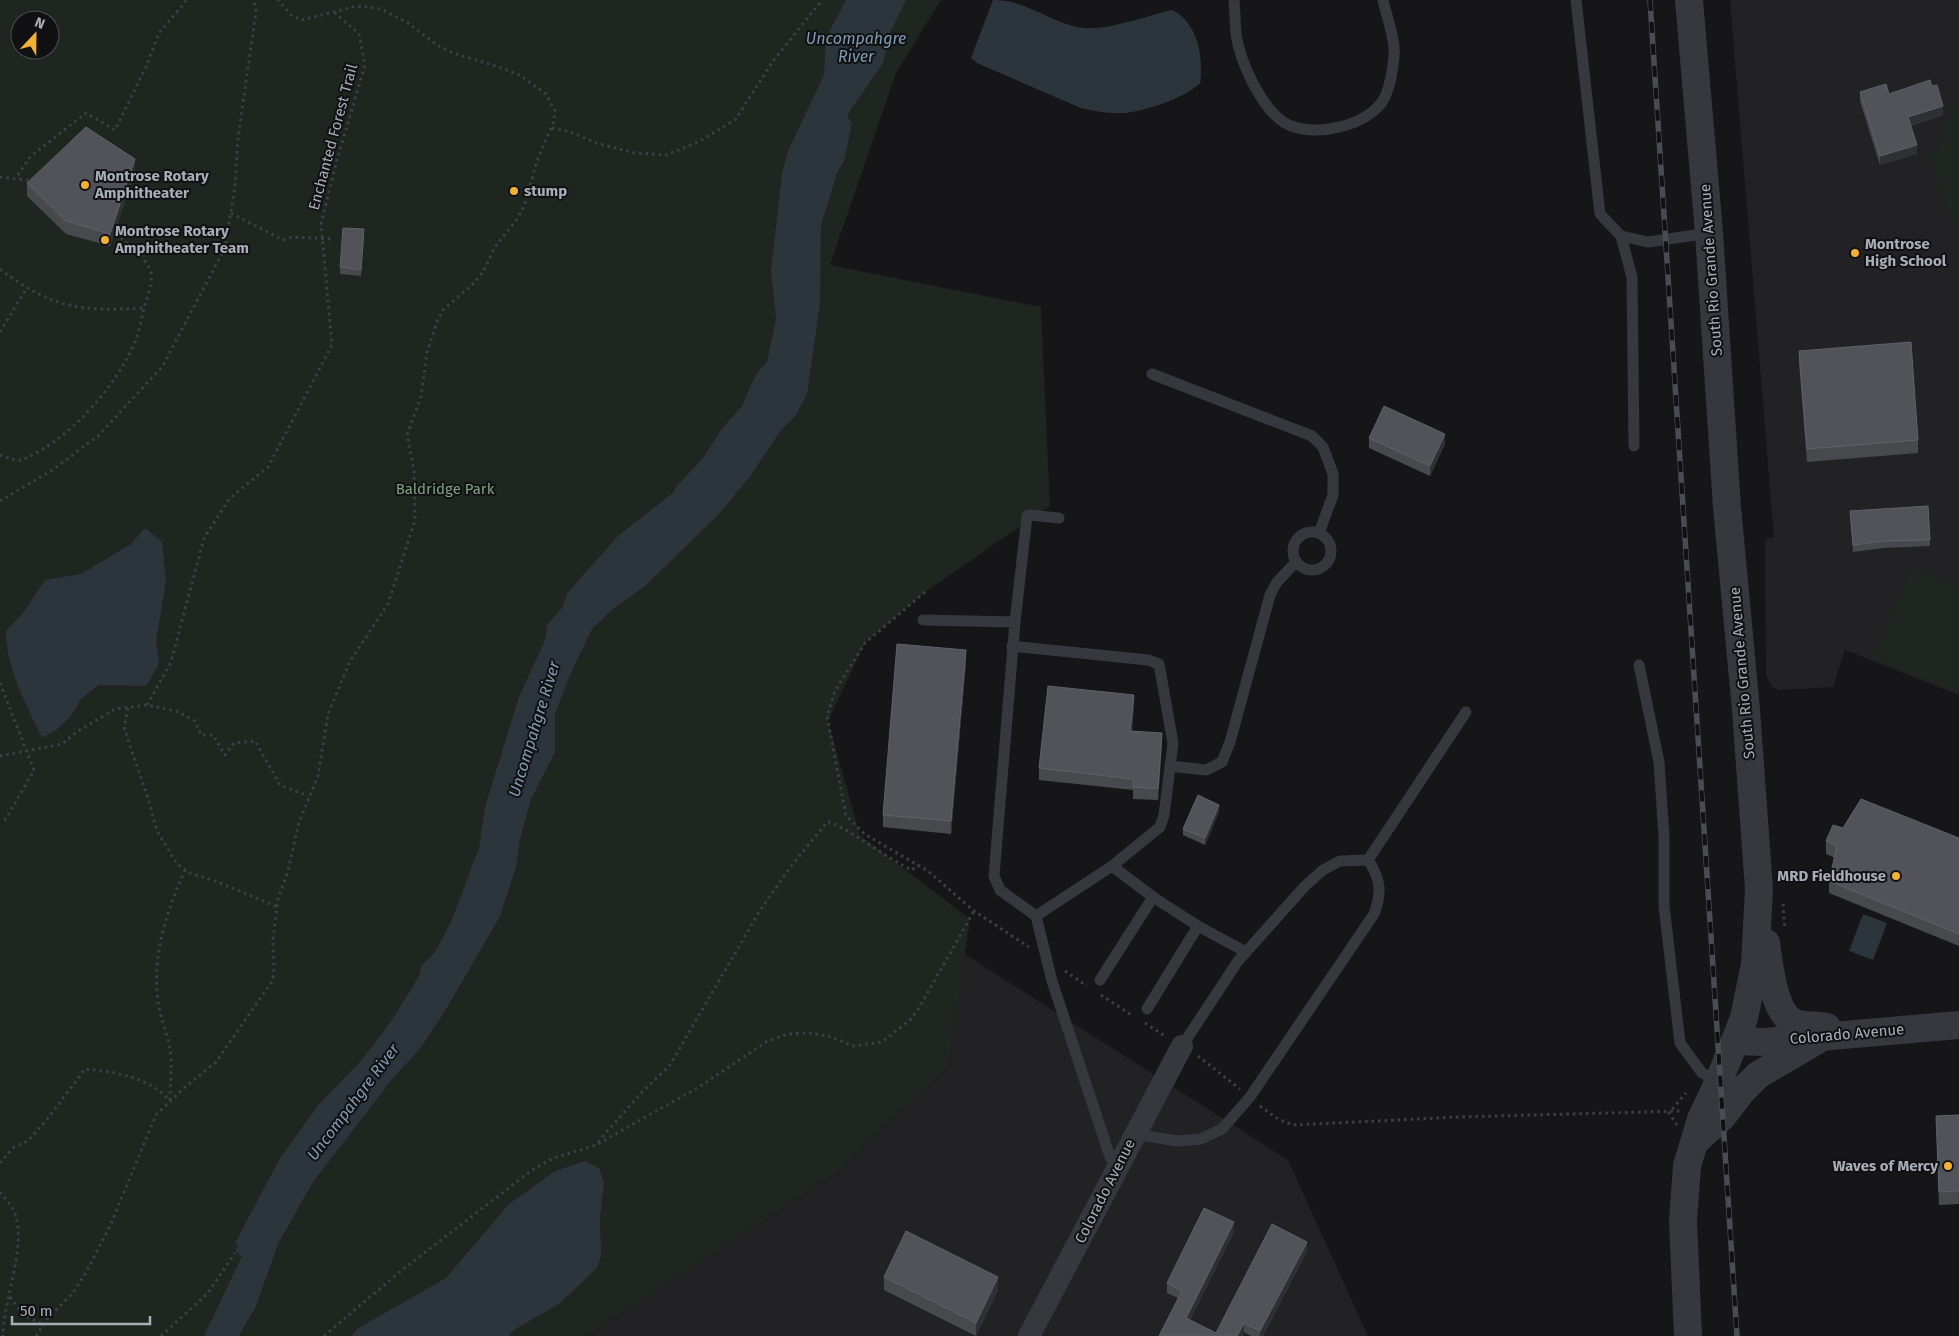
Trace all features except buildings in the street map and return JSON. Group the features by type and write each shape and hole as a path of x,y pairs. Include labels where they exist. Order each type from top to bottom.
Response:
{"street":[{"name":"South Rio Grande Avenue","path":"1688,1336 1684,1221 1687,1166 1706,1108 1719,1081 1746,1011 1755,964 1759,889 1747,720 1727,507 1709,233 1689,0"},
{"path":"1759,889 1769,969 1775,994 1785,1014 1794,1023 1868,1033"},
{"name":"Colorado Avenue","path":"1735,1041 1764,1042 1826,1035 1959,1025"},
{"path":"1693,1143 1722,1117 1742,1091 1758,1075 1826,1035"},
{"name":"Colorado Avenue","path":"1029,1336 1182,1046"}],"lane":[{"path":"1234,0 1236,34 1241,55 1254,84 1269,107 1285,122 1296,127 1317,130 1335,129 1351,124 1371,112 1384,98 1395,54 1383,0"},
{"path":"1576,0 1600,214 1621,236 1632,277 1634,446"},
{"path":"1621,236 1648,242 1709,233"},
{"path":"1152,374 1312,436 1324,447 1333,474 1333,495 1319,533"},
{"path":"1059,518 1027,516 1014,622 994,876 1000,890 1036,916 1052,981 1110,1157 1118,1165"},
{"path":"1307,532 1319,533 1325,536 1331,547 1329,560 1319,569 1306,569 1296,562 1293,550 1297,539 1307,532"},
{"path":"1170,766 1206,770 1222,762 1230,742 1270,595 1277,582 1296,562"},
{"path":"923,620 1014,622"},
{"path":"1012,646 1148,660 1159,664 1173,743 1164,816 1160,827 1112,866 1036,916"},
{"path":"1639,665 1659,762 1664,836 1664,906 1680,1043 1702,1073 1719,1081"},
{"path":"1368,860 1466,712"},
{"path":"1182,1046 1246,952 1305,886 1323,870 1340,861 1368,860"},
{"path":"1134,1134 1177,1141 1201,1139 1222,1129 1250,1097 1374,914 1380,899 1380,884 1376,872 1368,860"},
{"path":"1112,866 1153,897 1198,926 1246,952"},
{"path":"1100,980 1153,897"},
{"path":"1147,1009 1198,926"}],"path":[{"path":"18,174 30,158 86,113 115,130 146,68 159,33 187,0"},
{"path":"0,501 54,469 98,436 162,367 225,248 236,186 238,138 256,12 254,0"},
{"path":"36,1336 43,1324 72,1294 84,1276 110,1226 156,1116 170,1101 216,1062 271,983 274,974 273,938 278,907 299,822 308,796 318,776 328,714 350,661 388,604 410,539 416,510 414,471 407,435 420,397 427,352 443,310 473,284 483,272 495,247 517,219 525,204 537,161 551,128 554,111 552,102 546,94 516,73 453,53 437,45 408,23 381,9 356,6 344,7 335,13 302,20 292,16 278,0"},
{"path":"551,128 571,132 596,143 635,153 666,154 698,142 736,120 773,61 822,0"},
{"name":"Enchanted Forest Trail","path":"147,706 171,662 204,538 230,498 268,467 332,345 322,224 335,169 366,66 359,34 335,13"},
{"path":"0,177 38,182"},
{"path":"231,213 283,240 292,237 322,236 333,239"},
{"path":"0,455 18,461 46,447 77,422 102,394 126,360 137,337 151,273 139,255 121,238"},
{"path":"0,269 26,289 60,304 91,310 144,308"},
{"path":"0,332 26,289"},
{"path":"924,592 865,643 835,691 827,716 846,816 866,835 941,880 974,911 1088,986"},
{"path":"0,683 34,770 6,819 0,820"},
{"path":"0,756 62,744 78,731 115,709 147,706 176,711 195,721 201,735 213,735 225,755 234,743 255,741 280,785 308,796"},
{"path":"128,708 124,727 157,831 177,864 184,870 278,907"},
{"path":"596,1145 642,1092 670,1065 759,912 794,863 827,822 832,822 846,828 867,845 904,867 912,870 918,865"},
{"path":"170,1101 170,1045 161,1020 157,992 157,953 164,921 184,870"},
{"path":"324,1336 402,1270 532,1170 554,1158 596,1145 699,1087 755,1049 778,1037 808,1033 828,1036 854,1046 882,1042 912,1019 974,911"},
{"path":"1096,992 1215,1067 1278,1119 1293,1125 1459,1117 1668,1113 1706,1108"},
{"path":"0,1163 14,1147 28,1141 49,1117 85,1069 110,1071 128,1076 160,1090 170,1101"},
{"path":"0,1192 14,1210 19,1230 10,1297 3,1318 3,1336"},
{"path":"161,1336 208,1293 235,1253"},
{"path":"10,1297 22,1314 30,1320 43,1324"}],"shaded area":[{"name":"Montrose High School","path":"1730,0 1959,0 1959,695 1845,650 1833,687 1779,690 1772,687 1766,675 1765,539 1774,538"},
{"path":"963,953 1288,1160 1368,1336 587,1336 835,1174 948,1067"}],"green space":[{"name":"Baldridge Park","path":"0,0 941,0 896,73 830,265 1041,307 1050,506 925,592 865,643 828,721 860,835 970,919 948,1067 835,1174 587,1336 0,1336"},
{"path":"1959,95 1959,244 1928,155 1937,151 1947,117"},
{"path":"1911,566 1959,586 1959,693 1873,658"}],"water":[{"name":"Uncompahgre River","path":"846,0 906,0 889,35 883,63 847,115 852,124 844,161 837,173 821,225 820,303 807,394 796,415 781,430 751,475 721,512 645,586 614,608 592,629 569,677 555,714 555,752 531,799 520,839 516,867 500,916 445,1011 419,1050 393,1078 313,1182 278,1244 256,1306 239,1336 204,1336 242,1256 235,1251 238,1246 235,1243 279,1160 319,1104 361,1061 392,1020 419,976 421,966 435,952 451,922 479,848 485,807 519,697 546,638 547,625 562,608 568,592 619,535 673,493 676,487 703,458 721,430 742,406 756,374 767,362 776,319 771,270 782,173 788,151 824,75 826,38"},
{"path":"993,0 1015,3 1066,24 1087,28 1111,26 1172,10 1181,15 1193,31 1197,41 1201,62 1200,83 1187,93 1159,105 1126,113 1100,112 1081,108 977,63 971,58"},
{"path":"145,528 162,542 166,581 156,641 159,664 146,686 99,685 81,699 70,717 55,731 42,738 13,673 6,631 23,613 45,580 81,574 131,544"},
{"path":"1863,914 1887,923 1873,960 1849,951"},
{"path":"585,1161 599,1168 604,1182 600,1218 601,1256 597,1268 559,1304 512,1331 509,1336 351,1336 357,1329 446,1278 509,1204 555,1171"}],"railway":[{"path":"1650,0 1737,1336"}],"place":[{"name":"Montrose Rotary Amphitheater","path":"85,185"},
{"name":"stump","path":"514,191"},
{"name":"Montrose Rotary Amphitheater Team","path":"105,240"},
{"name":"Montrose High School","path":"1855,253"},
{"name":"MRD Fieldhouse","path":"1896,876"},
{"name":"Waves of Mercy","path":"1948,1166"}]}
